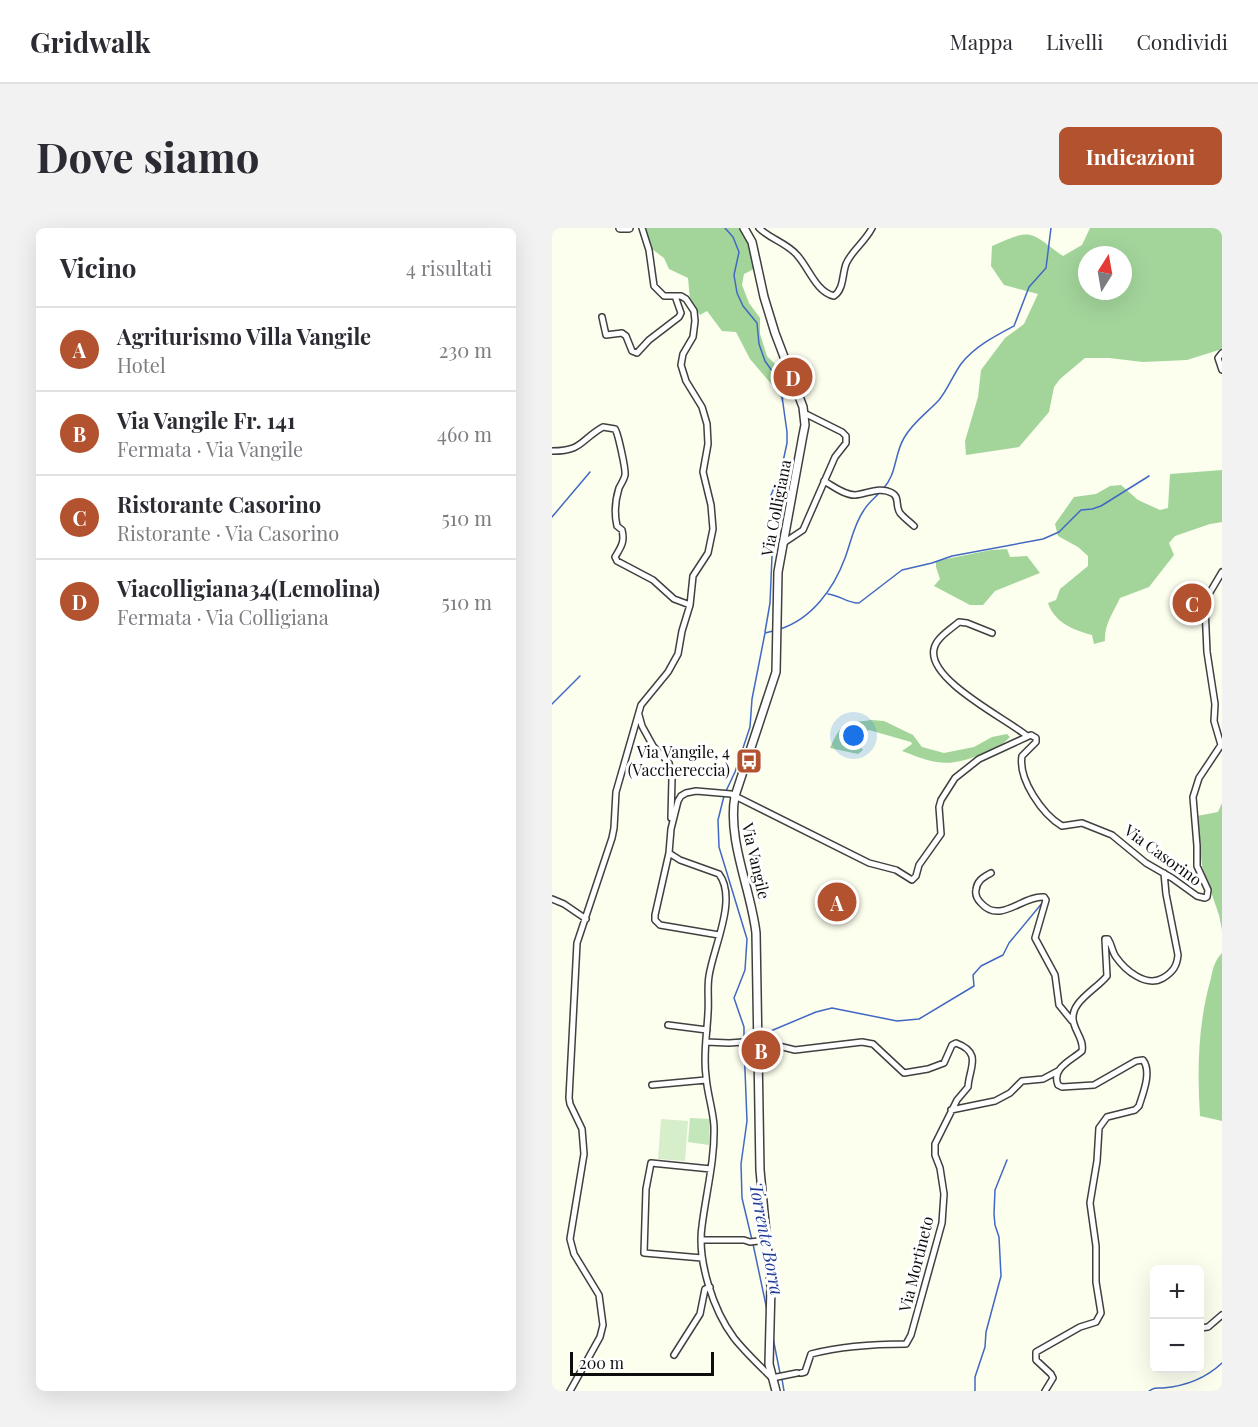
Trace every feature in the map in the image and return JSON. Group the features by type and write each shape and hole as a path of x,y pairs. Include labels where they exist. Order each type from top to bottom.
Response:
{"street":[{"path":"620,228 629,228"},
{"path":"570,1391 600,1337 603,1325 598,1292 574,1254 570,1239 584,1159 582,1129 569,1098 577,943 612,838 615,792 639,714 644,701 668,672 678,654 690,605 693,576 708,553 713,523 703,472 708,444 707,423 702,407 686,381 681,365 683,354 693,337 694,311 686,299 664,296 654,286 651,258 642,228"},
{"name":"Via Colligiana","path":"733,795 775,679 778,577 803,435 804,413 772,325 752,242 744,228"},
{"path":"759,228 797,254 818,285 834,296 842,287 843,276 851,255 867,238 872,228"},
{"path":"602,317 606,335 622,333 626,336 632,351 637,353 649,340 680,316 675,296"},
{"path":"1222,353 1218,358 1222,370"},
{"path":"782,544 803,530 835,457 846,443 846,436 843,432 804,413"},
{"path":"552,451 566,451 578,447 603,427 615,429 619,435 620,454 626,468 615,505 617,526 624,535 622,548 615,557 617,561 653,580 674,599 690,605"},
{"path":"824,481 853,495 886,490 897,497 901,514 914,526"},
{"name":"Via Casorino","path":"1027,736 1034,736 1036,742 1022,756 1022,774 1045,813 1062,825 1082,823 1112,835 1146,863 1197,896 1207,897 1208,890 1197,866 1193,797 1199,778 1222,745 1214,722 1215,704 1207,652 1205,607 1206,599 1222,572"},
{"path":"671,829 678,801 686,793 696,791 733,795 868,863 896,870 912,880 941,834 939,807 955,778 979,759 1027,736 957,687 941,671 934,660 933,651 936,643 959,622 992,633"},
{"path":"639,714 649,739 658,753 666,759 670,769 669,853 655,915 657,923 718,935"},
{"name":"Via Vangile","path":"733,795 733,823 756,933 759,1170 771,1287 769,1360 776,1391"},
{"name":"Via Vangile","path":"669,853 680,860 713,871 722,879 726,904 708,981 706,1080 714,1125 711,1169 700,1240 702,1258 719,1310 733,1336 772,1378"},
{"path":"951,1110 995,1101 1010,1093 1022,1082 1043,1080 1082,1051 1083,1044 1073,1023 1059,1005 1055,975 1035,938 1046,900 1044,897 1037,896 1007,910 988,909 976,896 976,889 980,880 992,873"},
{"path":"1073,1023 1072,1015 1077,1005 1107,976 1105,939 1108,939 1114,955 1135,976 1160,980 1172,972 1177,964 1178,955 1164,873"},
{"path":"552,899 586,919"},
{"path":"668,1025 707,1030"},
{"name":"Via Mortineto","path":"706,1042 758,1041 795,1050 862,1042 873,1044 903,1073 928,1070 944,1063 952,1045 960,1044 972,1054 974,1061 968,1088 951,1110 935,1144 934,1150 940,1168 944,1194 942,1223 911,1335 906,1344 875,1344 830,1349 811,1354 806,1372 772,1378"},
{"path":"1045,1391 1053,1378 1036,1360 1036,1352 1080,1327 1096,1322 1101,1313 1096,1282 1096,1246 1090,1203 1097,1161 1099,1128 1107,1117 1135,1110 1139,1106 1148,1073 1147,1065 1143,1060 1136,1061 1094,1085 1062,1087 1056,1082 1058,1071"},
{"path":"652,1085 706,1080"},
{"path":"702,1258 644,1253 647,1185 651,1163 711,1169"},
{"path":"700,1240 753,1242 767,1240"},
{"path":"674,1355 697,1320 702,1309 705,1289 710,1287"},
{"path":"1204,1328 1222,1316"},
{"path":"760,1366 769,1360"}],"green space":[{"path":"645,228 739,228 748,242 754,269 744,274 742,285 749,303 760,318 760,334 767,356 781,370 788,391 782,402 779,393 750,359 736,332 722,331 707,311 700,315 690,300 688,278 669,269 664,258 652,249"},
{"path":"1090,228 1222,228 1222,349 1187,360 1143,362 1085,358 1054,387 1049,412 1019,447 966,455 965,441 978,397 981,370 1005,338 1024,324 1038,294 1004,285 991,266 992,246 1015,236 1030,235 1043,241 1063,256 1078,247 1078,300 1132,300 1132,246 1080,246"},
{"path":"1222,470 1222,522 1175,536 1169,543 1174,555 1149,587 1120,598 1107,624 1105,641 1094,644 1092,635 1071,628 1055,615 1048,603 1056,600 1060,589 1088,566 1088,556 1078,547 1058,536 1055,524 1074,497 1096,494 1110,486 1121,485 1138,500 1160,510 1168,508 1170,474"},
{"path":"1007,549 1010,557 1027,556 1040,573 995,591 983,605 970,605 934,586 940,579 936,561"},
{"path":"884,721 913,735 922,747 944,753 974,747 992,737 1007,734 1010,737 1001,745 982,754 950,763 924,759 902,751 912,744 911,742 869,730 860,736 858,743 863,750 858,754 830,748 838,733 845,726 854,722"},
{"path":"1222,803 1222,930 1202,866 1197,816 1218,812"},
{"path":"1222,953 1222,1121 1200,1116 1199,1081 1203,1012 1214,968"},
{"path":"690,1118 710,1119 709,1145 688,1142"},
{"path":"661,1119 688,1121 685,1161 658,1159"}],"waterway":[{"path":"725,228 733,237 739,252 734,275 737,293 743,306 757,323 759,344 765,361 780,382 787,432 781,471 771,495 778,525 772,556 770,603 765,632"},
{"name":"Torrente Borra","path":"883,489 891,477 904,438 916,422 939,400 961,364 978,347 1014,326 1029,287 1046,268 1051,228"},
{"path":"552,517 590,472"},
{"path":"828,594 859,603 902,570 952,556 1043,539 1059,532 1081,510 1101,506 1149,476"},
{"name":"Torrente Borra","path":"780,629 802,618 828,591 845,558 861,515 880,492"},
{"name":"Torrente Borra","path":"726,791 750,727 752,699 765,633 773,631"},
{"path":"552,704 580,676"},
{"name":"Torrente Borra","path":"724,796 718,820 719,847 747,939 745,970 734,998 744,1027 744,1040"},
{"path":"761,1035 816,1012 832,1008 897,1021 919,1019 974,986 973,975 981,966 1003,955 1009,943 1043,902"},
{"path":"744,1040 754,1037"},
{"name":"Torrente Borra","path":"744,1045 747,1121 741,1164 742,1198 752,1240"},
{"path":"975,1391 975,1377 985,1347 986,1332 1001,1276 999,1237 994,1214 995,1190 1007,1160"},
{"name":"Torrente Borra","path":"753,1244 767,1310"},
{"name":"Torrente Borra","path":"773,1338 780,1373"},
{"path":"1149,1391 1154,1388 1188,1383 1209,1373 1222,1363"},
{"name":"Torrente Borra","path":"782,1379 784,1391"}],"place":[{"name":"Viacolligiana34(Lemolina)","path":"793,377"},
{"name":"Ristorante Casorino","path":"1192,603"},
{"name":"Via Vangile, 4 (Vacchereccia)","path":"749,761"},
{"name":"Agriturismo Villa Vangile","path":"837,902"},
{"name":"Via Vangile Fr. 141","path":"761,1050"}]}
